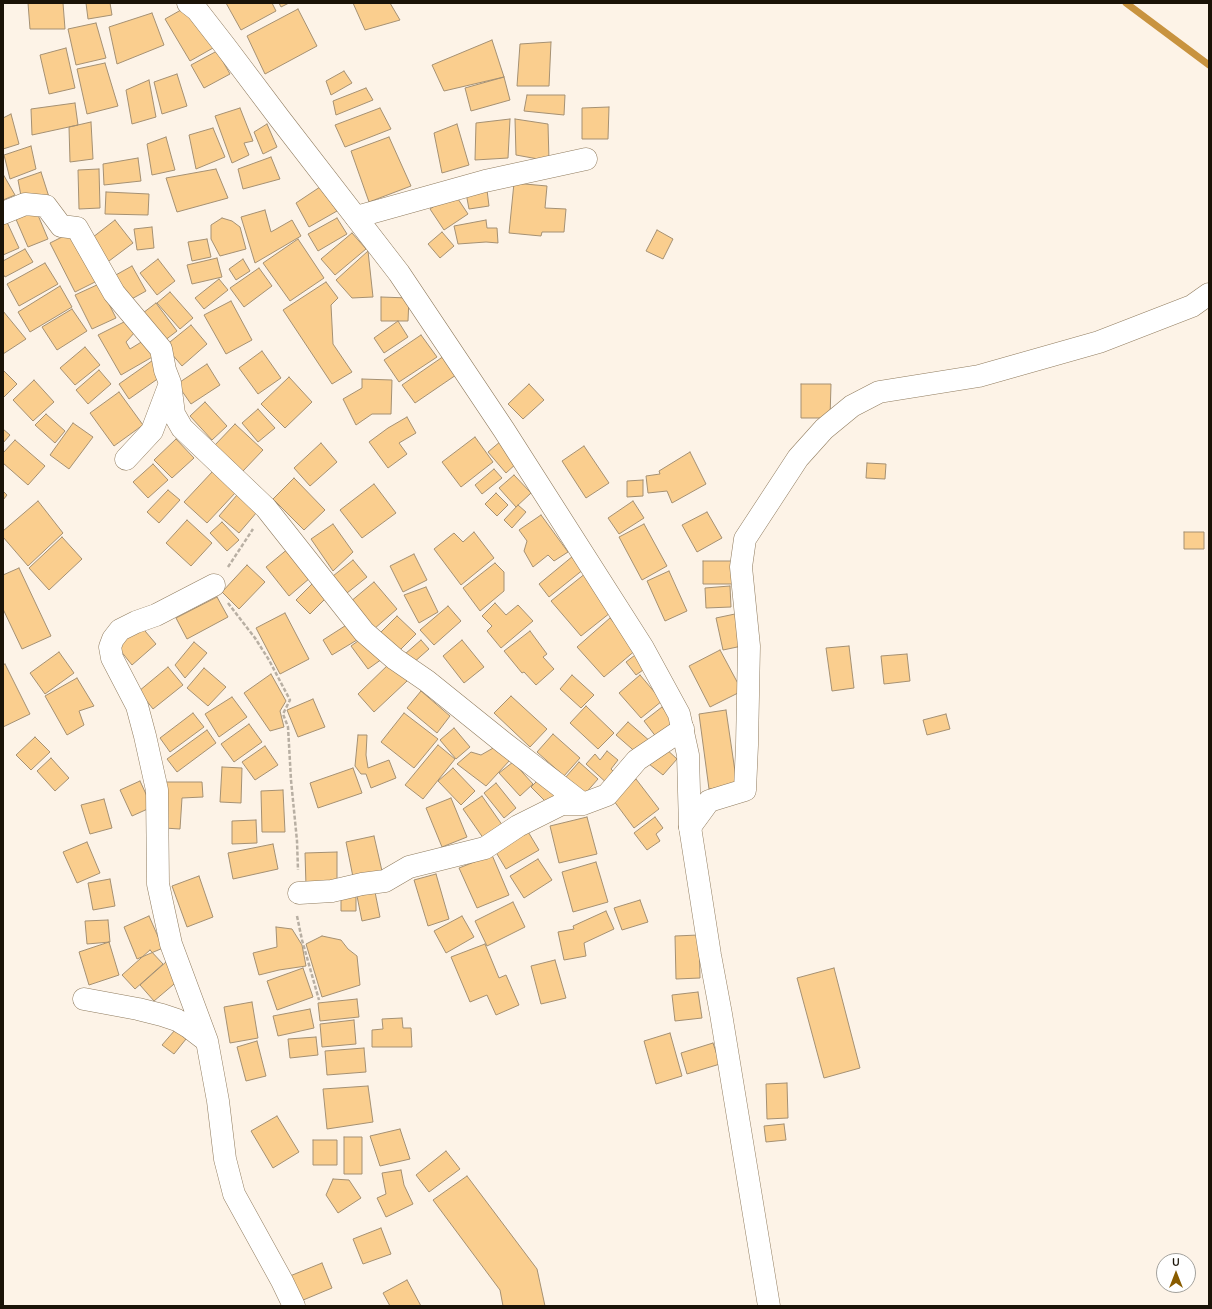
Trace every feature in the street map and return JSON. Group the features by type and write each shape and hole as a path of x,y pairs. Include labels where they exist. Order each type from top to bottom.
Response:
{"street":[{"path":"188,3 197,10 408,286 504,430 643,648 679,714 688,755 690,827 769,1306"},
{"path":"356,217 486,181 586,159"},
{"path":"3,214 25,204 46,206 61,226 77,228 114,293 161,349 165,370 170,383 174,414 182,428 266,508 364,632 395,659 427,681 583,804"},
{"path":"690,827 709,801 745,790 749,646 741,568 745,539 798,458 824,429 852,406 879,392 979,376 1099,342 1192,306 1209,294"},
{"path":"126,459 152,431 170,383"},
{"path":"214,585 156,615 136,622 120,630 113,639 110,647 112,658 137,706 146,736 157,790 158,884 171,944 207,1041 218,1101 225,1159 234,1194 282,1281 294,1306"},
{"path":"299,893 332,891 362,884 385,881 409,867 485,848 518,826 562,804 583,804 607,795 637,760 683,729"},
{"path":"84,1000 138,1009 177,1020 207,1041"}],"path":[{"path":"266,508 217,584 214,585 255,638 269,660 290,700 284,714 288,727 297,841 299,893 296,910 302,940 319,1000"}],"building":[{"path":"28,3 63,3 65,29 30,29"},
{"path":"86,3 110,3 112,15 88,19"},
{"path":"226,3 272,3 276,11 241,30"},
{"path":"279,3 289,3 281,7"},
{"path":"353,3 390,3 400,20 365,30"},
{"path":"188,6 213,48 190,61 165,19"},
{"path":"298,9 317,46 265,74 247,36"},
{"path":"152,13 164,45 117,64 109,27"},
{"path":"96,23 106,58 76,65 68,29"},
{"path":"492,40 504,77 444,91 432,65"},
{"path":"551,42 549,86 517,86 520,44"},
{"path":"66,48 75,88 49,94 40,55"},
{"path":"217,51 230,74 204,88 191,65"},
{"path":"105,63 118,106 87,114 77,69"},
{"path":"344,71 352,83 331,95 326,81"},
{"path":"177,74 187,106 162,114 154,82"},
{"path":"504,77 510,100 471,111 465,88"},
{"path":"149,80 156,117 132,124 126,90"},
{"path":"366,88 373,100 336,115 333,101"},
{"path":"527,95 565,95 564,115 524,111"},
{"path":"75,103 78,125 32,135 31,109"},
{"path":"609,107 608,139 582,139 582,108"},
{"path":"240,108 253,141 244,143 249,155 232,163 215,116"},
{"path":"380,108 391,129 345,147 335,125"},
{"path":"11,114 19,144 3,149 3,118"},
{"path":"510,119 508,158 475,160 476,123"},
{"path":"515,119 548,124 549,161 516,155"},
{"path":"91,122 93,159 70,162 69,127"},
{"path":"267,124 277,147 263,154 254,132"},
{"path":"457,124 469,165 442,173 434,133"},
{"path":"213,128 225,157 196,169 189,135"},
{"path":"166,137 175,170 152,175 147,144"},
{"path":"389,137 411,186 369,202 351,151"},
{"path":"31,146 36,169 10,179 4,155"},
{"path":"271,157 280,179 243,189 238,169"},
{"path":"138,158 141,181 104,185 103,164"},
{"path":"99,169 100,208 79,209 78,170"},
{"path":"216,169 228,198 177,212 166,178"},
{"path":"41,172 49,197 22,201 18,180"},
{"path":"3,174 15,195 3,200"},
{"path":"514,183 547,186 545,208 566,209 564,232 542,232 541,236 509,233"},
{"path":"320,187 337,211 309,227 296,203"},
{"path":"487,190 489,206 469,209 466,193"},
{"path":"106,192 149,194 148,215 105,214"},
{"path":"454,193 468,214 444,230 430,209"},
{"path":"35,208 48,239 28,247 15,217"},
{"path":"265,210 271,232 292,220 301,236 255,263 241,217"},
{"path":"222,218 232,221 240,227 246,249 220,256 211,239 211,225"},
{"path":"337,218 347,234 318,251 308,234"},
{"path":"6,220 19,248 3,255 3,222"},
{"path":"115,220 133,243 105,264 88,241"},
{"path":"486,220 487,228 497,228 498,243 486,242 458,244 454,226"},
{"path":"152,227 154,248 137,250 134,229"},
{"path":"657,230 673,239 663,259 646,251"},
{"path":"74,231 99,280 75,292 50,243"},
{"path":"442,232 454,246 440,258 428,244"},
{"path":"352,233 366,249 335,275 321,259"},
{"path":"207,239 211,257 192,261 188,242"},
{"path":"298,239 324,278 290,301 263,263"},
{"path":"25,249 33,262 5,277 3,274 3,261"},
{"path":"368,251 373,297 352,298 336,280"},
{"path":"217,258 222,277 192,284 187,265"},
{"path":"158,259 175,281 157,295 140,273"},
{"path":"243,259 250,271 236,280 229,269"},
{"path":"45,263 58,284 19,306 7,284"},
{"path":"132,266 146,291 128,301 114,276"},
{"path":"259,268 272,286 244,307 230,288"},
{"path":"219,279 228,290 204,309 195,298"},
{"path":"326,282 338,298 331,305 333,344 352,372 332,384 283,310"},
{"path":"99,284 116,318 92,329 75,295"},
{"path":"60,286 72,307 30,332 18,312"},
{"path":"170,292 193,318 180,329 157,303"},
{"path":"381,297 409,298 408,321 381,321"},
{"path":"231,301 252,340 226,354 204,315"},
{"path":"156,303 177,331 164,341 143,313"},
{"path":"72,309 87,331 57,350 42,327"},
{"path":"3,311 26,339 3,354"},
{"path":"128,320 135,332 126,342 130,349 143,341 154,356 121,375 98,335"},
{"path":"398,321 408,337 384,353 374,338"},
{"path":"191,325 207,344 182,366 165,346"},
{"path":"421,335 437,357 399,382 384,360"},
{"path":"85,347 100,365 75,385 60,368"},
{"path":"262,351 281,378 258,394 239,368"},
{"path":"444,356 456,375 415,403 402,385"},
{"path":"156,358 166,373 129,399 119,384"},
{"path":"207,364 220,385 191,404 177,384"},
{"path":"3,370 17,384 3,398"},
{"path":"99,370 111,384 88,404 76,390"},
{"path":"289,377 312,402 285,428 261,404"},
{"path":"362,379 392,380 391,414 372,414 356,425 343,399 362,388"},
{"path":"34,380 54,402 33,421 13,400"},
{"path":"529,384 544,400 523,419 508,404"},
{"path":"801,384 831,384 830,418 801,418"},
{"path":"119,392 143,425 114,446 90,413"},
{"path":"205,402 227,426 212,440 190,416"},
{"path":"258,409 275,428 258,442 242,423"},
{"path":"46,414 65,431 55,443 35,425"},
{"path":"407,417 416,433 399,443 407,454 388,468 369,442 388,428"},
{"path":"73,423 93,437 69,469 50,455"},
{"path":"235,424 263,450 243,471 215,445"},
{"path":"3,429 10,435 3,443"},
{"path":"475,437 493,462 461,487 442,462"},
{"path":"176,439 194,458 172,478 154,460"},
{"path":"15,440 45,466 28,485 3,463 3,453"},
{"path":"501,441 518,462 506,473 488,452"},
{"path":"321,443 337,462 310,486 294,468"},
{"path":"584,446 609,483 586,498 562,461"},
{"path":"690,452 706,484 672,503 667,491 648,493 646,476 660,474 659,471"},
{"path":"867,463 886,464 885,479 866,478"},
{"path":"153,464 168,480 148,498 133,482"},
{"path":"494,469 502,478 482,494 475,485"},
{"path":"213,471 236,492 207,523 184,502"},
{"path":"514,475 531,493 516,507 499,488"},
{"path":"294,478 325,510 304,530 273,499"},
{"path":"643,480 643,496 627,497 627,481"},
{"path":"374,484 396,513 362,538 340,510"},
{"path":"168,490 180,500 159,523 147,512"},
{"path":"3,491 7,495 3,500"},
{"path":"496,493 508,505 497,516 485,504"},
{"path":"237,495 257,512 239,533 219,516"},
{"path":"38,501 63,533 28,566 3,537 3,531"},
{"path":"633,501 644,518 619,534 608,518"},
{"path":"518,505 526,512 512,528 504,520"},
{"path":"707,512 722,538 697,552 682,525"},
{"path":"541,515 568,552 554,561 548,555 533,567 524,551 527,541 519,530"},
{"path":"187,520 212,543 191,566 166,543"},
{"path":"222,522 239,540 227,551 210,533"},
{"path":"333,524 353,552 333,571 311,539"},
{"path":"644,524 667,566 642,580 619,537"},
{"path":"474,532 494,558 461,585 434,549 454,533 463,542"},
{"path":"1184,532 1204,532 1204,549 1184,549"},
{"path":"62,537 82,559 49,590 29,568"},
{"path":"289,548 310,578 289,596 266,567"},
{"path":"414,554 427,580 403,592 390,566"},
{"path":"573,556 584,569 549,597 539,584"},
{"path":"353,560 367,577 347,593 333,576"},
{"path":"703,561 733,561 733,584 703,584"},
{"path":"495,563 504,572 504,591 480,611 463,588"},
{"path":"247,565 265,582 239,609 222,592"},
{"path":"19,568 51,636 22,649 3,609 3,575"},
{"path":"669,571 687,611 665,621 647,581"},
{"path":"586,573 615,609 581,636 551,601"},
{"path":"316,580 330,594 310,614 296,600"},
{"path":"374,582 397,609 374,629 350,602"},
{"path":"730,586 731,607 706,608 705,588"},
{"path":"426,587 438,612 419,623 404,595"},
{"path":"217,597 228,617 187,639 176,618"},
{"path":"495,603 506,615 518,605 533,621 501,648 487,631 492,626 482,616"},
{"path":"448,606 461,621 434,645 420,630"},
{"path":"285,613 309,659 280,674 256,628"},
{"path":"735,614 742,646 723,650 716,618"},
{"path":"397,616 416,634 397,653 378,635"},
{"path":"610,618 637,649 604,677 577,647"},
{"path":"348,624 357,640 332,655 323,640"},
{"path":"140,625 156,644 132,665 116,645"},
{"path":"530,631 547,654 543,657 554,669 536,685 524,672 522,673 504,651"},
{"path":"365,636 382,659 368,669 351,646"},
{"path":"421,640 429,649 413,663 405,654"},
{"path":"462,640 484,667 464,683 443,656"},
{"path":"194,642 207,653 185,678 175,665"},
{"path":"849,646 854,688 832,691 826,648"},
{"path":"720,650 742,691 710,707 689,666"},
{"path":"59,652 74,673 45,694 30,673"},
{"path":"639,652 650,665 636,675 626,662"},
{"path":"907,654 910,681 884,684 881,656"},
{"path":"390,663 407,681 374,712 358,694"},
{"path":"5,664 30,714 3,727 3,665"},
{"path":"168,667 183,685 153,709 139,691"},
{"path":"204,668 226,687 208,706 187,688"},
{"path":"271,674 286,701 280,711 284,727 270,731 244,693"},
{"path":"572,675 594,695 581,708 560,689"},
{"path":"640,675 662,701 641,718 619,693"},
{"path":"77,678 94,706 79,711 84,725 67,735 45,696"},
{"path":"421,691 450,716 437,733 407,708"},
{"path":"511,696 547,729 530,747 494,713"},
{"path":"232,697 247,717 219,737 205,714"},
{"path":"313,699 325,727 298,737 287,710"},
{"path":"586,706 614,733 598,749 570,723"},
{"path":"662,707 678,728 660,742 644,721"},
{"path":"726,710 737,785 709,789 699,714"},
{"path":"193,713 204,727 170,752 160,738"},
{"path":"404,713 438,739 414,768 381,742"},
{"path":"946,714 950,729 927,735 923,720"},
{"path":"628,722 651,742 639,755 616,735"},
{"path":"249,724 262,742 234,762 221,744"},
{"path":"454,728 470,747 456,759 440,740"},
{"path":"207,730 216,743 177,772 167,759"},
{"path":"553,734 580,758 564,776 537,752"},
{"path":"358,735 367,735 366,755 368,768 389,760 396,778 371,788 366,774 361,774 355,766"},
{"path":"35,737 50,752 31,770 16,755"},
{"path":"438,745 455,759 423,799 405,785"},
{"path":"265,746 278,765 255,780 242,762"},
{"path":"495,747 510,760 486,786 457,764 471,752 481,755"},
{"path":"664,747 677,759 663,775 649,764"},
{"path":"607,751 618,760 611,769 619,777 610,786 586,764 595,754 600,760"},
{"path":"51,758 69,778 55,791 37,771"},
{"path":"513,762 533,784 520,796 499,773"},
{"path":"579,762 598,779 584,795 565,778"},
{"path":"222,767 242,768 241,803 220,802"},
{"path":"353,768 362,793 318,808 310,783"},
{"path":"453,768 475,791 461,805 438,781"},
{"path":"541,777 559,795 549,805 531,787"},
{"path":"636,779 659,809 634,828 611,797"},
{"path":"140,781 152,807 132,816 120,790"},
{"path":"165,782 202,782 203,797 182,798 180,829 164,828"},
{"path":"496,783 516,808 504,818 484,793"},
{"path":"283,790 285,832 262,832 261,791"},
{"path":"482,796 505,829 486,842 463,809"},
{"path":"451,798 467,837 442,847 426,808"},
{"path":"104,799 112,828 90,834 81,805"},
{"path":"587,817 597,854 559,863 550,826"},
{"path":"655,817 663,828 656,834 660,841 647,850 634,833"},
{"path":"256,820 257,843 232,844 232,821"},
{"path":"527,830 539,850 506,869 494,849"},
{"path":"374,836 382,871 353,877 346,842"},
{"path":"87,842 100,873 77,883 63,852"},
{"path":"273,844 278,869 233,879 228,853"},
{"path":"337,852 337,885 306,886 305,853"},
{"path":"492,855 509,895 477,908 459,868"},
{"path":"538,859 552,880 524,898 510,876"},
{"path":"596,862 608,902 573,912 562,872"},
{"path":"436,874 449,919 428,926 414,880"},
{"path":"199,876 213,917 187,927 172,886"},
{"path":"110,879 115,906 93,910 88,883"},
{"path":"375,892 380,917 362,921 357,896"},
{"path":"341,893 356,893 356,911 341,911"},
{"path":"640,900 648,922 622,930 614,908"},
{"path":"513,902 525,927 487,946 475,921"},
{"path":"606,911 614,929 584,943 586,956 564,960 558,932 574,929 573,926"},
{"path":"149,916 163,948 137,959 124,927"},
{"path":"462,916 474,937 446,953 434,931"},
{"path":"108,920 110,942 87,944 85,921"},
{"path":"276,927 292,929 302,945 306,966 259,975 253,953 277,947"},
{"path":"699,935 700,978 676,979 675,936"},
{"path":"322,936 341,940 348,949 357,956 360,985 322,997 306,944"},
{"path":"109,942 119,975 89,985 79,952"},
{"path":"485,944 499,978 506,975 519,1005 496,1015 487,995 470,1002 451,957"},
{"path":"150,950 163,964 135,989 122,975"},
{"path":"555,960 566,998 541,1004 531,966"},
{"path":"166,962 180,979 154,1001 140,985"},
{"path":"303,968 313,997 277,1010 267,981"},
{"path":"834,968 860,1068 824,1078 797,978"},
{"path":"698,992 702,1018 675,1021 672,995"},
{"path":"357,999 359,1017 320,1021 318,1003"},
{"path":"252,1002 258,1038 230,1043 224,1007"},
{"path":"310,1009 314,1028 278,1036 273,1016"},
{"path":"402,1018 403,1028 411,1028 412,1047 372,1047 372,1030 383,1029 382,1019"},
{"path":"354,1020 356,1044 322,1047 320,1024"},
{"path":"175,1030 186,1039 174,1054 162,1045"},
{"path":"670,1033 682,1076 656,1084 644,1041"},
{"path":"316,1037 318,1055 290,1058 288,1039"},
{"path":"257,1041 266,1076 246,1081 237,1047"},
{"path":"713,1043 720,1064 687,1074 681,1053"},
{"path":"364,1048 366,1072 327,1075 325,1051"},
{"path":"787,1083 788,1118 767,1119 766,1084"},
{"path":"368,1086 373,1122 327,1129 323,1089"},
{"path":"277,1116 299,1152 273,1168 251,1131"},
{"path":"784,1124 786,1140 766,1142 764,1126"},
{"path":"400,1129 410,1159 380,1166 370,1136"},
{"path":"344,1137 362,1137 362,1174 344,1174"},
{"path":"313,1140 337,1140 337,1165 313,1165"},
{"path":"446,1151 460,1169 429,1192 416,1175"},
{"path":"401,1170 404,1185 413,1204 386,1217 377,1198 386,1194 382,1173"},
{"path":"467,1176 537,1269 545,1306 503,1306 500,1290 433,1200"},
{"path":"333,1179 349,1180 361,1198 338,1213 326,1195"},
{"path":"381,1228 391,1254 363,1264 353,1239"},
{"path":"322,1263 332,1288 296,1303 285,1278"},
{"path":"407,1280 421,1306 390,1306 383,1293"}],"waterway":[{"path":"1126,3 1209,65"}]}
